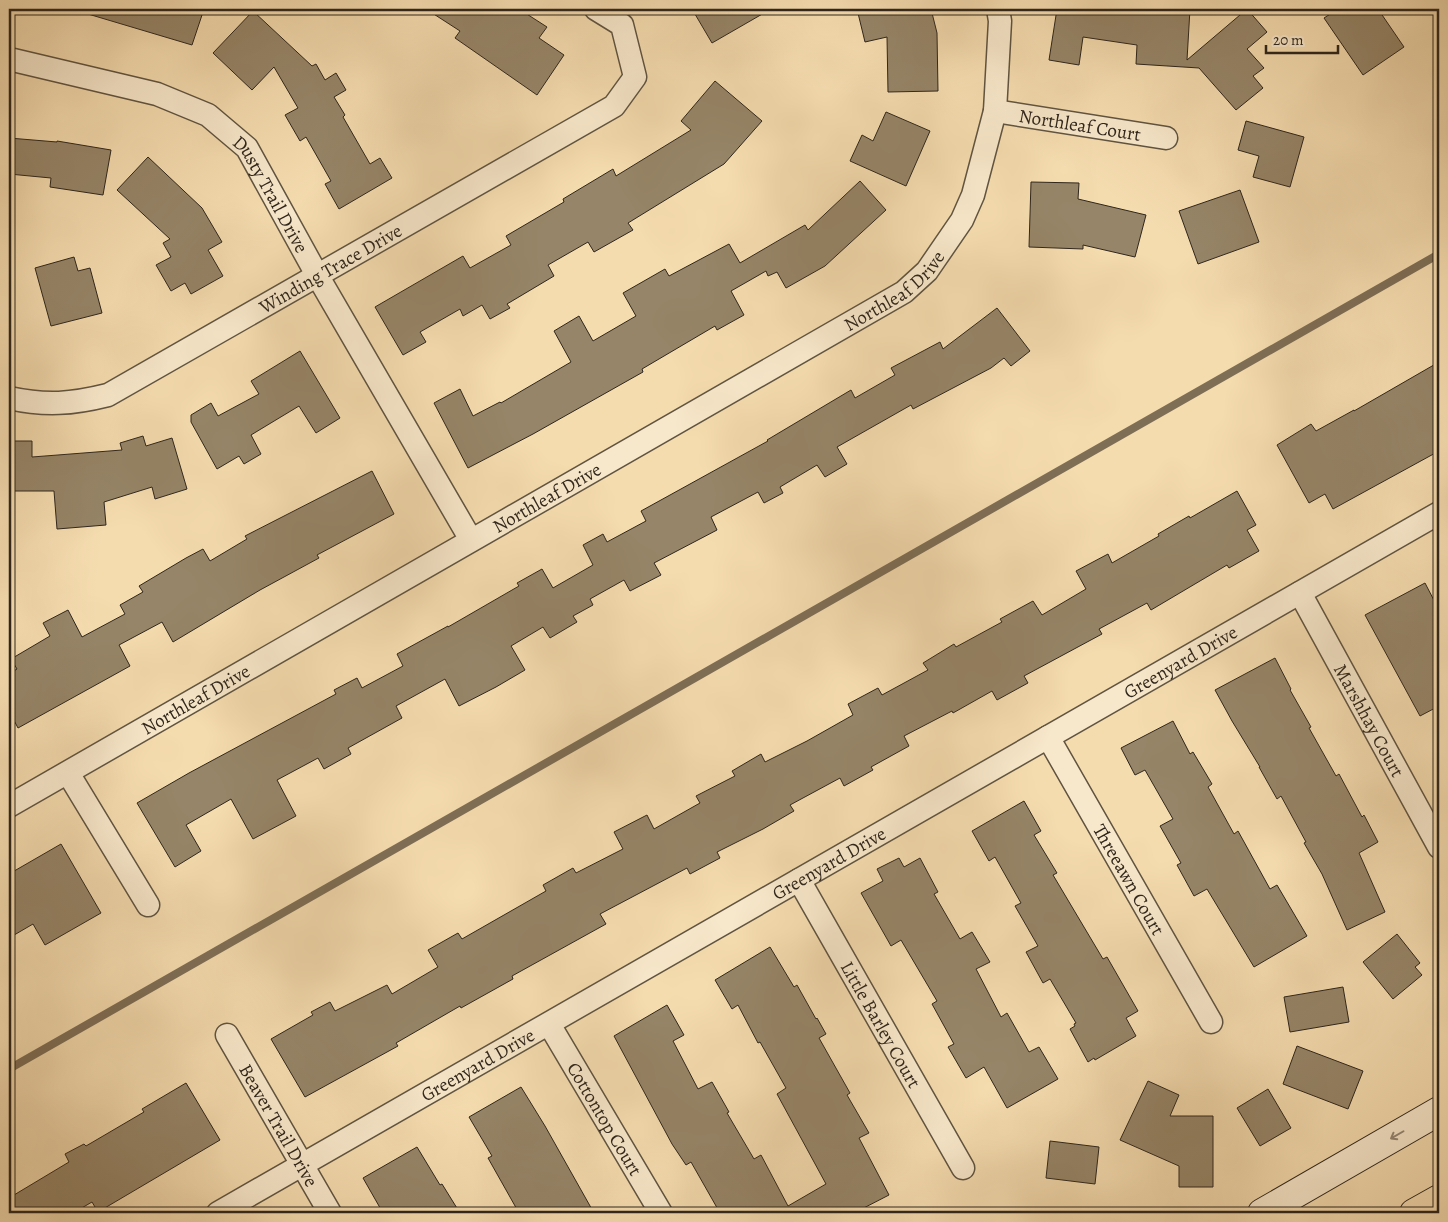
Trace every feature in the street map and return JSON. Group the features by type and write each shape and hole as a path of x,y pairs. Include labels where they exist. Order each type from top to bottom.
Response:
{"highway":[{"path":"1414,1213 1439,1198"}],"main road":[{"path":"1262,1213 1439,1111"}],"street":[{"name":"Winding Trace Drive","path":"9,398 49,404 80,403 108,395 614,106 635,77 622,25 596,9"},
{"name":"Northleaf Drive","path":"9,806 904,292 927,271 962,220 978,181 995,111 1000,21 998,9"},
{"name":"Dusty Trail Drive","path":"9,60 157,94 208,115 247,148 317,275 471,540"},
{"name":"Northleaf Court","path":"995,111 1166,138"},
{"name":"Greenyard Drive","path":"218,1213 1439,513"},
{"name":"Marshhay Court","path":"1300,593 1439,847"},
{"name":"Threeawn Court","path":"1048,737 1212,1022"},
{"path":"68,773 148,905"},
{"name":"Little Barley Court","path":"799,880 963,1168"},
{"name":"Cottontop Court","path":"549,1024 661,1213"},
{"name":"Beaver Trail Drive","path":"227,1036 330,1213"}],"building":[{"path":"89,9 204,9 192,45 88,14"},
{"path":"426,9 519,9 547,27 539,38 564,55 537,95 455,38 460,31"},
{"path":"692,9 771,9 712,43"},
{"path":"857,9 931,9 937,33 938,91 888,92 887,37 865,42"},
{"path":"1057,9 1190,9 1187,60 1247,9 1267,32 1247,49 1264,68 1253,76 1263,88 1236,110 1199,68 1136,64 1137,45 1083,37 1079,65 1049,60"},
{"path":"1338,9 1378,9 1404,47 1363,75 1324,18"},
{"path":"253,11 312,66 316,64 325,80 336,73 346,90 334,97 345,115 343,117 370,164 380,158 392,178 339,209 325,184 331,181 306,137 300,141 285,115 298,108 274,67 252,90 213,53"},
{"path":"715,81 762,121 724,164 628,223 633,230 594,252 588,242 548,265 554,276 507,304 510,308 490,319 482,305 463,316 460,309 420,332 426,342 403,355 375,307 463,256 470,268 511,245 506,236 564,202 563,199 613,169 616,176 691,130 681,121"},
{"path":"886,112 930,131 906,186 850,161 862,135 873,141"},
{"path":"1246,121 1304,137 1290,187 1253,177 1259,156 1238,150"},
{"path":"9,138 57,141 111,150 103,195 50,187 51,178 9,174"},
{"path":"148,157 202,208 222,242 208,250 223,276 191,294 185,283 171,291 156,265 171,257 163,243 170,239 117,190"},
{"path":"860,181 886,210 825,266 786,288 777,272 768,276 766,271 731,291 744,315 717,330 715,326 642,369 643,372 468,468 434,403 460,389 473,416 501,403 571,362 554,331 579,316 593,341 636,316 623,293 665,269 669,276 729,244 740,263 805,225 808,230"},
{"path":"1031,182 1079,183 1078,199 1146,215 1135,257 1083,245 1083,249 1029,247"},
{"path":"1240,190 1259,242 1198,264 1179,211"},
{"path":"74,257 78,271 90,268 102,313 51,326 35,268"},
{"path":"997,308 1030,351 1011,366 1004,358 991,368 913,409 911,405 837,447 847,464 825,477 817,465 780,487 783,493 764,503 758,492 711,517 717,530 654,563 661,575 630,591 624,580 590,599 593,605 573,616 577,622 550,638 543,627 511,646 525,670 496,687 459,706 445,679 396,706 402,718 348,748 351,754 324,769 318,758 277,780 296,816 253,839 231,799 186,825 201,851 175,867 137,803 336,694 334,690 357,678 362,688 403,666 397,654 519,586 517,583 542,569 553,588 593,565 583,545 603,534 607,542 646,521 641,511 768,441 851,390 855,398 895,375 891,368 940,342 943,349"},
{"path":"300,351 340,418 316,433 299,406 251,435 261,454 244,464 239,456 217,469 191,422 191,415 211,403 218,416 259,394 251,381"},
{"path":"1439,362 1439,451 1333,509 1325,494 1309,503 1277,445 1311,424 1316,431"},
{"path":"143,436 146,446 172,438 187,489 155,499 152,487 104,502 106,525 57,529 54,491 9,491 9,441 32,441 32,457 122,450 120,443"},
{"path":"372,471 394,514 317,555 319,558 260,590 173,642 162,622 119,645 130,666 18,728 9,711 9,674 17,669 11,659 50,636 43,623 68,610 82,637 125,614 120,605 143,592 139,586 186,558 203,549 210,561 247,539 245,536"},
{"path":"1237,491 1256,525 1247,530 1259,551 1229,568 1227,565 1151,610 1147,603 1099,629 1102,634 1024,676 1028,683 997,700 992,691 953,713 952,711 904,736 909,746 871,767 873,770 844,786 840,778 790,805 794,811 717,852 720,858 690,874 687,868 600,914 606,924 512,976 513,979 461,1008 460,1006 396,1043 398,1046 305,1097 271,1039 313,1015 311,1012 330,1002 335,1011 387,985 392,994 438,967 428,950 458,933 462,939 546,891 543,885 573,868 576,873 623,849 614,832 647,815 654,829 700,803 696,796 735,776 732,771 761,754 765,762 807,741 853,715 848,704 878,688 882,695 928,670 923,663 954,644 956,647 1002,622 1000,619 1033,601 1042,615 1086,589 1076,571 1108,554 1112,563 1189,516 1190,518"},
{"path":"1425,583 1439,610 1439,706 1420,716 1365,615"},
{"path":"1275,658 1290,690 1311,727 1309,728 1336,776 1339,774 1362,817 1364,815 1378,842 1359,853 1385,912 1347,930 1322,874 1304,843 1306,842 1281,796 1277,799 1215,690"},
{"path":"1173,721 1190,754 1193,752 1212,784 1208,787 1234,834 1238,831 1270,889 1277,885 1307,936 1254,967 1207,889 1194,896 1177,865 1181,863 1160,826 1173,819 1145,770 1135,775 1121,748"},
{"path":"1024,801 1041,831 1034,835 1057,873 1053,875 1103,959 1107,957 1138,1011 1126,1018 1136,1036 1095,1060 1094,1058 1088,1062 1070,1029 1076,1023 1050,979 1043,983 1026,952 1038,946 1015,906 1021,903 995,857 989,861 972,831"},
{"path":"61,844 101,913 45,945 33,924 9,938 9,874"},
{"path":"899,858 904,867 920,858 938,892 934,894 960,939 972,932 990,962 976,969 1001,1017 1007,1013 1029,1052 1039,1047 1058,1079 1007,1108 984,1067 966,1078 948,1047 954,1044 932,1004 937,1001 901,940 891,946 861,893 883,881 877,869"},
{"path":"1397,934 1420,963 1415,967 1422,975 1393,999 1363,962"},
{"path":"770,947 794,987 797,985 826,1034 819,1038 850,1093 847,1095 869,1133 859,1138 889,1195 854,1213 720,1213 691,1162 686,1165 672,1144 614,1036 667,1005 684,1035 673,1041 698,1089 712,1082 729,1112 727,1113 754,1159 761,1155 788,1206 826,1184 777,1094 786,1088 760,1042 758,1043 738,1005 732,1009 715,980"},
{"path":"1343,987 1349,1022 1290,1032 1284,997"},
{"path":"1297,1046 1363,1071 1348,1109 1283,1084"},
{"path":"1148,1081 1179,1095 1170,1116 1213,1116 1213,1187 1179,1187 1179,1166 1120,1140"},
{"path":"186,1083 220,1140 98,1212 92,1202 73,1213 9,1213 9,1198 69,1162 65,1154 84,1144 86,1146 144,1112 142,1109"},
{"path":"521,1087 594,1213 519,1213 488,1158 492,1156 469,1117"},
{"path":"1268,1089 1291,1128 1260,1146 1237,1108"},
{"path":"1050,1141 1099,1147 1095,1184 1046,1178"},
{"path":"417,1147 460,1213 383,1213 363,1178"}],"waterway":[{"path":"9,1069 1439,254"}]}
